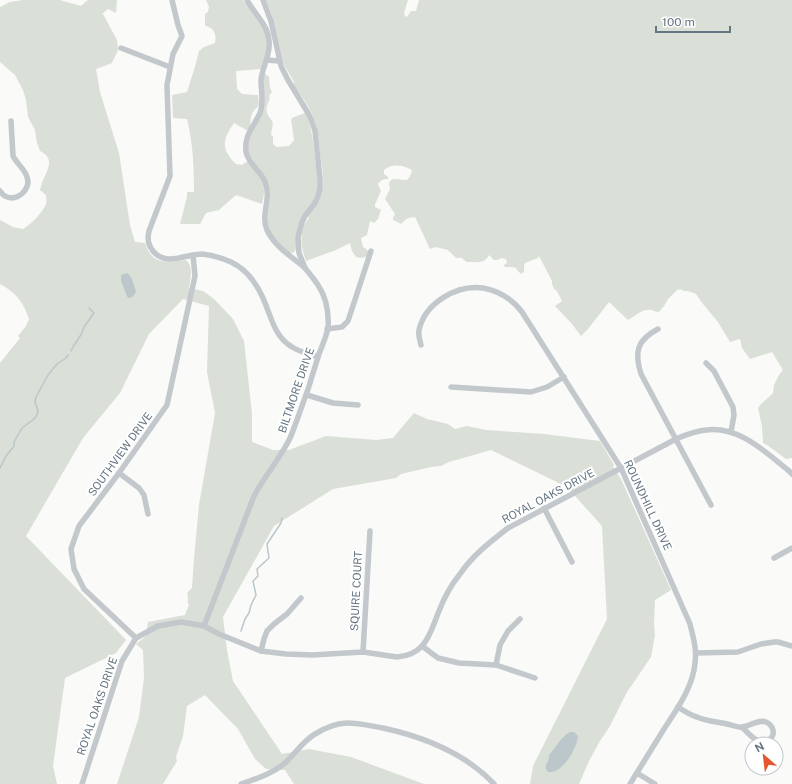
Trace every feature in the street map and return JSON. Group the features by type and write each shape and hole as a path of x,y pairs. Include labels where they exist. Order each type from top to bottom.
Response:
{"street":[{"path":"172,0 182,36 173,54 167,85 170,176 148,238 148,244 157,256 161,258 172,259 201,254 222,258 242,269 257,286 272,322 280,336 293,348 318,357"},
{"name":"BILTMORE DRIVE","path":"204,626 254,496 289,440 307,395 328,329 327,305 318,285 305,269 278,245 267,230 264,217 268,199 268,191 264,179 250,162 247,153 246,138 262,107 261,81 269,48 267,30 247,0"},
{"name":"BILTMORE DRIVE","path":"263,0 273,27 279,61 288,80 311,119 315,131 320,189 315,202 302,222 298,237 300,253 305,269"},
{"path":"121,48 170,67"},
{"path":"267,60 279,61"},
{"path":"0,191 8,198 15,198 22,194 27,188 28,183 27,177 13,156 11,121"},
{"path":"328,329 342,327 348,321 371,251"},
{"name":"SOUTHVIEW DRIVE","path":"136,638 84,589 74,569 71,548 79,526 167,406 195,276 193,255"},
{"name":"ROUNDHILL DRIVE","path":"421,346 419,334 424,317 435,304 448,295 468,288 483,288 509,298 526,318 621,468 690,624 696,653 693,676 689,686 678,707 630,784"},
{"path":"658,329 646,336 642,341 639,348 638,365 641,374 711,505"},
{"path":"706,363 714,371 733,407 734,416 730,432"},
{"path":"451,387 531,392 547,387 564,377"},
{"path":"307,395 333,403 358,405"},
{"name":"ROYAL OAKS DRIVE","path":"422,646 426,641 448,592 470,561 489,542 508,528 544,508 676,439 706,430 730,432 750,441 791,470"},
{"path":"119,473 139,488 144,495 148,514"},
{"path":"544,508 572,562"},
{"name":"SQUIRE COURT","path":"363,652 370,532"},
{"path":"774,558 792,548"},
{"path":"261,651 267,631 287,614 301,598"},
{"path":"496,665 500,645 508,631 520,619"},
{"path":"136,638 158,626 182,622 204,626 219,634 261,651 286,654 312,655 363,652 403,657 417,651 422,646 438,658 459,662 496,665 535,678"},
{"name":"ROYAL OAKS DRIVE","path":"82,784 122,661 136,638"},
{"path":"696,653 738,652 761,644 774,642 792,646"},
{"path":"678,707 697,718 742,727 764,721 769,723 771,726 773,735 768,741 760,742 742,727"},
{"path":"240,784 274,772 315,734 331,726 346,723 361,724 421,738 464,759 494,784"},
{"path":"637,773 655,784"}],"shaded area":[{"path":"23,0 60,0 81,6 88,0 117,0 116,13 108,9 102,14 117,40 118,50 112,63 96,69 100,92 119,153 130,225 135,242 145,243 152,256 161,261 167,262 186,260 191,269 189,288 203,291 214,299 233,319 244,341 252,414 252,442 273,450 289,450 326,436 376,440 393,438 414,413 427,419 448,424 455,429 467,426 486,430 544,434 600,441 621,479 671,590 655,600 655,635 651,657 627,692 610,726 589,761 579,784 530,784 533,766 607,619 602,526 567,487 491,450 449,462 441,466 401,474 396,478 333,489 274,526 223,617 233,681 282,754 309,749 351,757 424,784 294,784 285,770 266,769 255,759 238,729 205,695 187,706 183,736 176,757 177,761 163,784 117,784 139,717 144,678 143,650 136,644 146,636 148,622 185,615 189,605 187,593 192,588 199,505 215,413 207,372 209,306 183,299 149,334 120,393 83,438 26,536 126,640 116,653 65,678 53,766 57,784 0,784 0,363 20,338 18,336 26,326 29,319 18,298 0,284 0,220 13,227 23,229 37,217 44,208 47,200 46,195 40,190 49,166 49,160 40,151 35,130 28,117 23,90 15,75 0,62 0,7 10,2"},
{"path":"206,0 243,0 259,19 266,35 267,51 261,69 236,71 237,89 242,94 258,95 259,104 252,114 248,131 234,123 225,139 226,149 231,159 236,164 242,165 248,161 258,175 262,182 264,195 262,204 236,195 219,210 206,213 200,224 180,224 187,192 194,192 192,146 187,119 173,118 172,95 187,92 199,51 204,47 215,43 216,37 213,30 205,26 205,14 208,12 209,7"},
{"path":"266,0 408,0 404,13 407,17 411,11 416,11 419,0 792,0 792,458 786,459 763,443 762,426 758,408 773,393 774,385 783,370 772,352 750,359 742,348 740,339 730,342 718,322 696,294 680,289 677,290 668,299 659,312 645,310 628,320 609,302 581,336 555,306 562,301 557,291 554,289 552,281 539,256 538,258 525,263 524,272 521,274 516,268 505,267 504,265 507,263 506,259 501,258 494,260 489,255 483,261 467,262 462,258 456,258 448,250 435,247 430,249 415,217 405,220 401,224 393,220 395,214 385,199 390,189 389,183 393,179 407,180 412,170 409,168 402,166 391,166 384,170 384,174 388,177 388,179 382,180 378,184 381,191 375,207 381,210 378,219 374,223 370,221 367,235 361,238 363,247 368,251 368,256 362,258 356,257 352,251 350,243 306,261 302,245 303,228 319,200 323,186 323,172 318,136 315,123 308,106 294,85 294,82 283,63 272,15"},
{"path":"264,73 269,77 272,92 269,96 270,99 267,105 267,113 273,123 271,135 273,136 273,144 277,147 289,146 294,140 291,119 305,113 309,121 312,135 318,190 313,202 306,212 296,250 291,253 280,245 270,232 267,221 270,197 269,188 250,159 247,145 254,127 261,117"},
{"path":"127,273 131,277 136,291 133,296 128,298 121,281 121,275"},
{"path":"570,732 574,732 578,736 572,753 564,765 559,769 554,772 548,772 546,765 549,755 561,739"}],"waterway":[{"path":"71,351 84,327 94,313 89,308"},
{"path":"0,468 6,456 14,446 14,442 22,428 37,415 38,411 35,402 36,397 48,375 57,364 68,355"},
{"path":"241,631 256,595 253,581 258,576 257,569 269,558 267,544 281,523 282,518"}]}
